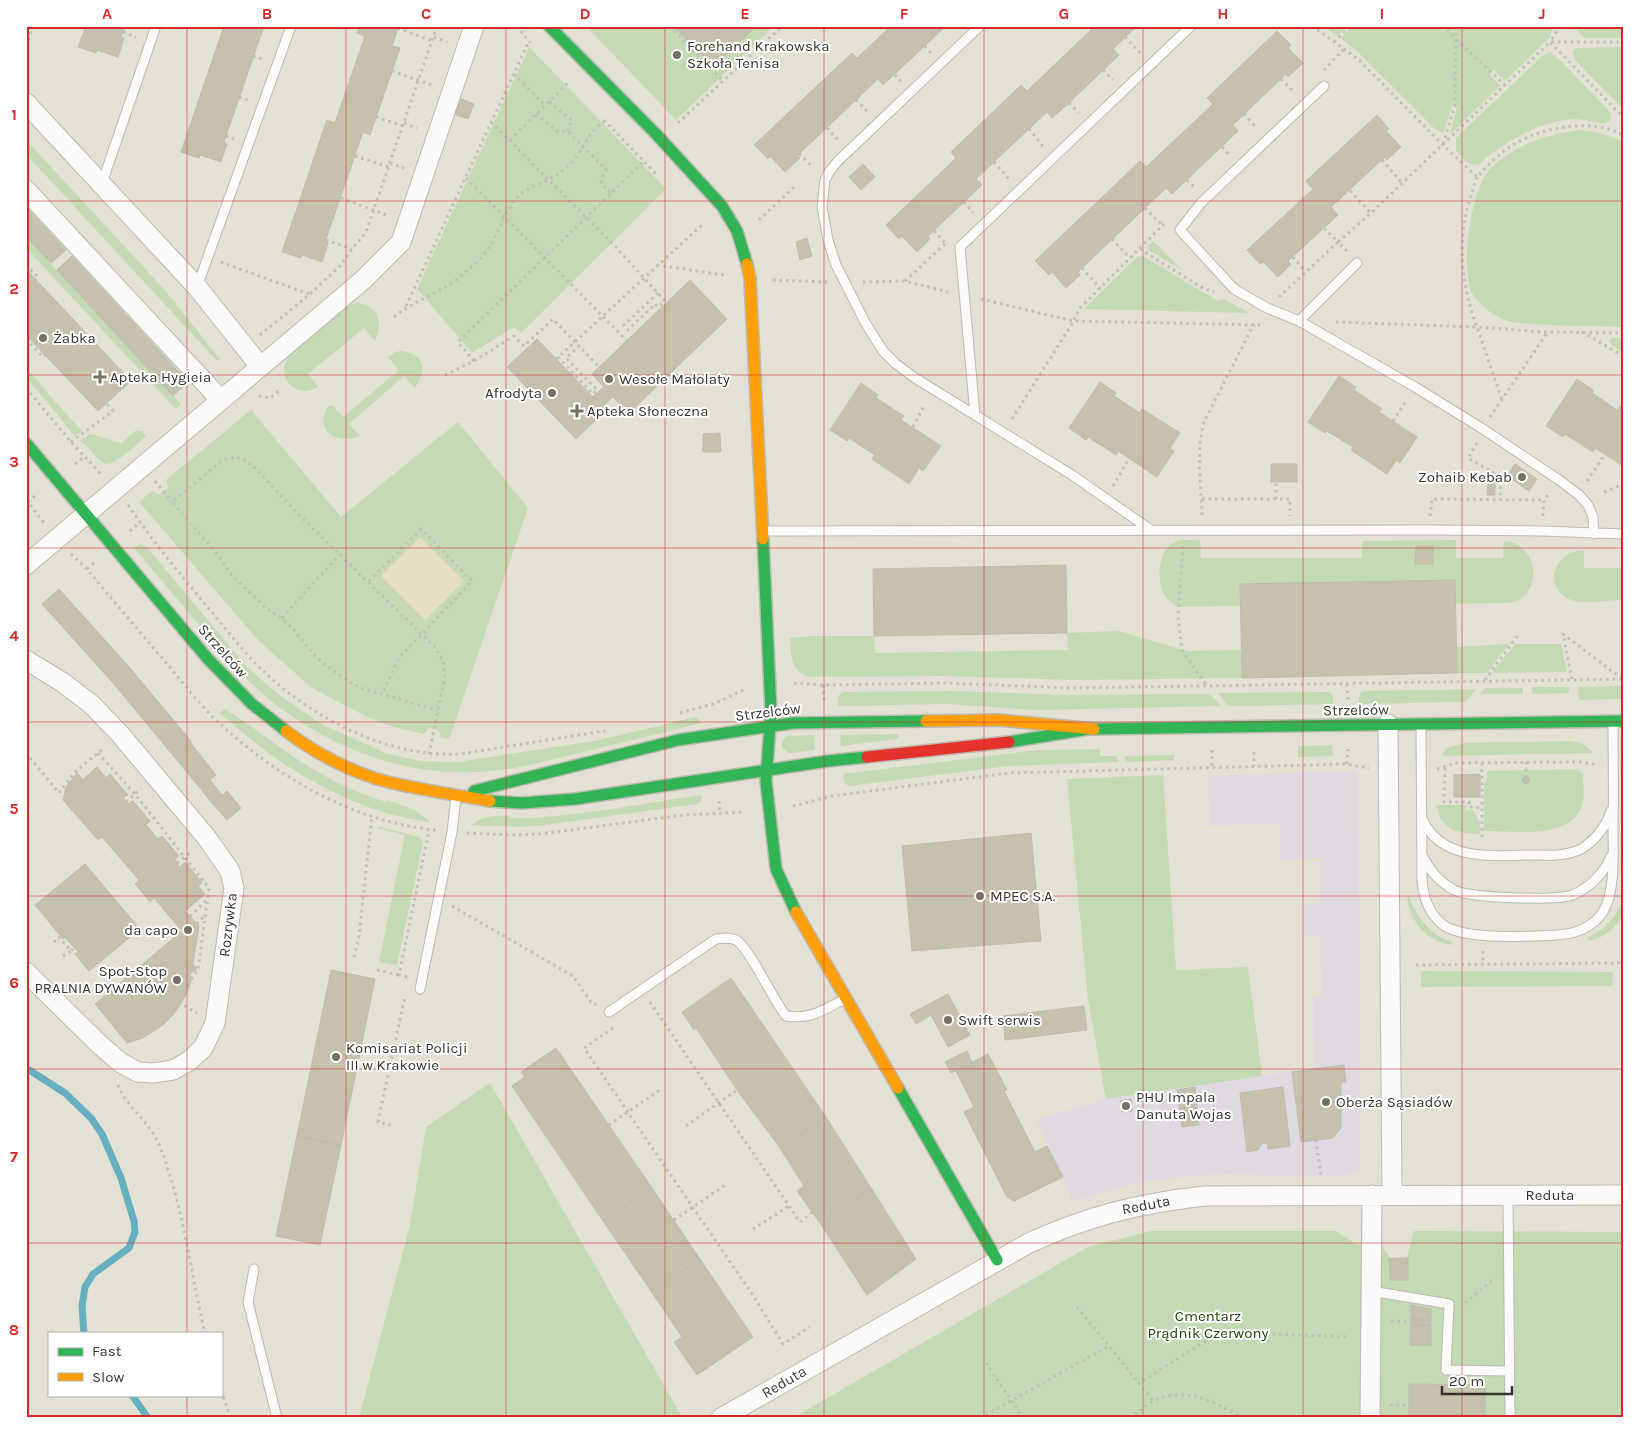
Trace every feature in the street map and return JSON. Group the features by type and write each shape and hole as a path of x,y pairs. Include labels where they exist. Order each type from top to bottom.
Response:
{"street":[{"path":"26,564 363,280 400,242 474,26"},
{"path":"549,26 656,134 722,206 732,219 743,247 750,278 752,314 771,711 766,781 776,868 796,912 845,999 997,1260"},
{"path":"26,103 197,287 260,366"},
{"path":"26,190 221,400"},
{"name":"Strzelców","path":"26,443 214,666 252,704 281,727 324,756 363,774 410,788 490,801 522,803 575,799 828,761 1000,743 1089,729"},
{"name":"Rozrywka","path":"26,660 62,682 91,704 120,734 207,838 230,872 234,888 215,1023 203,1048 189,1061 173,1070 153,1073 138,1072 121,1063 100,1045 26,972"},
{"name":"Strzelców","path":"456,794 527,779 678,740 792,722 999,720 1089,729 1618,721"},
{"path":"1388,724 1392,1195"},
{"path":"1370,1418 1372,1195"},
{"name":"Reduta","path":"721,1418 1036,1239 1084,1220 1131,1207 1166,1200 1205,1196 1623,1195"}],"lane":[{"path":"102,183 156,26"},
{"path":"197,287 291,26"},
{"path":"980,26 838,161 829,172 822,207 823,222 836,265 866,324 883,350 896,364 1106,498 1151,530"},
{"path":"975,415 960,247 1191,26"},
{"path":"1324,86 1201,203 1180,230 1234,289 1267,308 1299,321 1415,387 1485,429 1559,480 1579,495 1588,505 1593,517 1594,534"},
{"path":"1299,321 1357,263"},
{"path":"763,531 1290,530 1542,531 1623,534"},
{"path":"1421,724 1422,879 1424,894 1435,916 1446,927 1461,932 1557,935 1580,931 1589,926 1608,903 1613,849 1618,721"},
{"path":"420,989 452,832 456,794"},
{"path":"1422,818 1429,830 1440,840 1466,853 1482,856 1563,855 1581,849 1595,838 1606,823 1614,803"},
{"path":"1422,855 1441,881 1462,894 1556,898 1572,895 1589,885 1607,865 1613,849"},
{"path":"609,1012 716,939 726,937 737,941 746,949 786,1016 816,1015 845,999"},
{"path":"1508,1195 1510,1418"},
{"path":"254,1269 248,1302 277,1418"},
{"path":"1371,1291 1449,1304 1446,1370 1510,1371"}],"path":[{"path":"26,53 32,26"},
{"path":"255,338 310,294 341,266 366,232 437,26"},
{"path":"516,26 535,48"},
{"path":"670,26 722,82"},
{"path":"676,125 782,26"},
{"path":"1312,26 1358,59 1443,145 1477,176"},
{"path":"1342,34 1343,26"},
{"path":"1334,42 1350,26"},
{"path":"1442,26 1505,85"},
{"path":"1443,145 1455,105 1456,26"},
{"path":"1203,530 1200,436 1204,422 1254,325 1267,308 1371,213 1550,42 1560,26"},
{"path":"398,28 432,41"},
{"path":"406,306 529,41"},
{"path":"1550,42 1623,42"},
{"path":"1550,42 1623,117"},
{"path":"1323,70 1344,49"},
{"path":"927,60 933,54"},
{"path":"392,72 452,91"},
{"path":"514,74 545,106"},
{"path":"562,76 574,89"},
{"path":"1281,78 1297,96"},
{"path":"510,140 568,83"},
{"path":"549,102 572,120 567,131"},
{"path":"536,114 557,131 567,131 606,169 601,183 611,193"},
{"path":"1244,114 1260,132"},
{"path":"599,115 664,182"},
{"path":"376,117 403,126"},
{"path":"394,317 406,306 449,285 478,261 494,240 519,196 533,186 556,176 570,164 594,129 605,121"},
{"path":"492,122 586,218 658,293 666,302 658,307 655,304 628,330 624,326 658,293"},
{"path":"1502,400 1466,290 1462,252 1466,214 1477,176 1493,160 1521,140 1559,127 1592,126 1623,135"},
{"path":"1029,130 1054,158"},
{"path":"1222,147 1232,158"},
{"path":"799,154 814,168"},
{"path":"355,156 389,167"},
{"path":"474,361 458,342 650,156"},
{"path":"1382,160 1402,183"},
{"path":"812,175 814,168 821,162"},
{"path":"994,162 1020,191"},
{"path":"466,178 627,341"},
{"path":"1187,180 1198,191"},
{"path":"755,223 795,186"},
{"path":"1350,191 1371,213"},
{"path":"341,198 407,223"},
{"path":"1145,208 1163,226"},
{"path":"578,346 566,358 597,390 593,394 557,358 708,219"},
{"path":"1004,432 1080,308 1169,219 1180,230"},
{"path":"1325,229 1357,263"},
{"path":"1112,239 1130,258"},
{"path":"326,240 352,249"},
{"path":"905,281 945,244 960,247"},
{"path":"1140,248 1201,287 1225,296 1234,289"},
{"path":"1293,257 1306,272"},
{"path":"26,265 38,277"},
{"path":"658,266 725,275"},
{"path":"1082,268 1100,288"},
{"path":"252,273 310,294"},
{"path":"823,273 830,290"},
{"path":"769,280 845,283 905,281 1074,320 1254,325 1278,325 1299,321 1477,326 1547,332 1623,333"},
{"path":"444,375 474,361 514,336 525,348 553,319 599,367"},
{"path":"1500,498 1501,477 1468,458 1502,400 1547,332"},
{"path":"1582,332 1623,356"},
{"path":"26,339 43,357 45,355"},
{"path":"1393,421 1415,387"},
{"path":"26,388 71,442 105,478"},
{"path":"913,427 934,389"},
{"path":"71,442 113,411 106,404"},
{"path":"1579,495 1605,454"},
{"path":"172,502 223,460 235,457 246,460 256,469 300,516 434,646 444,660 445,675 429,754"},
{"path":"1106,498 1129,458"},
{"path":"152,478 219,556 230,573 266,608 281,618 315,656 339,675 364,689 437,710"},
{"path":"1542,531 1544,500 1559,480"},
{"path":"1276,482 1276,499"},
{"path":"1604,492 1623,484"},
{"path":"1432,499 1500,498 1544,500"},
{"path":"1202,499 1290,499 1290,530"},
{"path":"26,500 47,528"},
{"path":"125,501 156,546 249,657 283,689 320,714 360,734 395,748 429,754 460,754 614,729"},
{"path":"369,581 421,529 472,581 394,664 382,694"},
{"path":"1185,530 1178,604 1182,650 1207,686"},
{"path":"281,618 340,554"},
{"path":"1572,680 1563,634 1622,678"},
{"path":"1484,681 1518,635"},
{"path":"789,682 823,685 946,683 1072,688 1622,678"},
{"path":"1347,684 1348,706"},
{"path":"677,713 713,704 751,686"},
{"path":"26,753 59,793 74,773 120,734"},
{"path":"1347,764 1348,742"},
{"path":"1254,749 1254,766"},
{"path":"1212,750 1212,767"},
{"path":"98,753 186,856 209,888 198,970 175,1000 156,1010"},
{"path":"1526,762 1526,776"},
{"path":"1435,770 1455,763 1581,762 1600,765"},
{"path":"786,807 832,796 1009,773 1347,764 1371,768"},
{"path":"1445,768 1444,802 1469,802"},
{"path":"126,802 134,794"},
{"path":"1469,797 1469,807 1482,808"},
{"path":"139,808 143,804"},
{"path":"466,833 540,834 684,814 748,812"},
{"path":"354,957 359,936 372,816"},
{"path":"399,975 429,830"},
{"path":"177,863 186,856"},
{"path":"439,898 573,976 591,1002 609,1012"},
{"path":"190,916 207,900"},
{"path":"197,924 205,916"},
{"path":"54,942 59,938 72,949 63,956"},
{"path":"1416,965 1618,964 1623,959"},
{"path":"188,968 190,970 198,970"},
{"path":"377,970 409,977 407,985"},
{"path":"181,983 185,987"},
{"path":"391,1125 378,1122 406,992"},
{"path":"648,998 800,1222 813,1212"},
{"path":"175,1000 199,1014"},
{"path":"642,1008 651,1003"},
{"path":"618,1025 584,1048 754,1297 783,1344 810,1327"},
{"path":"117,1083 124,1097 150,1127 159,1145 174,1189 205,1332"},
{"path":"609,1125 661,1089"},
{"path":"686,1126 738,1090"},
{"path":"1341,1106 1371,1105"},
{"path":"1316,1140 1322,1179"},
{"path":"674,1220 725,1185"},
{"path":"753,1229 789,1206"},
{"path":"1449,1314 1509,1267"},
{"path":"1077,1307 1153,1401"},
{"path":"1138,1384 1220,1332 1371,1338"},
{"path":"980,1418 1109,1346"},
{"path":"986,1363 1023,1418"},
{"path":"222,1394 231,1418"},
{"path":"1129,1418 1153,1401 1178,1394 1204,1397 1244,1418"}],"shaded area":[{"path":"1358,771 1361,1168 1345,1176 1306,1177 1229,1174 1189,1176 1132,1184 1072,1202 1063,1177 1036,1120 1106,1099 1314,1068 1313,997 1322,996 1320,935 1301,935 1301,905 1319,905 1320,858 1280,860 1279,823 1210,826 1208,776"}],"green space":[{"name":"Forehand Krakowska Szkoła Tenisa","path":"586,26 774,26 676,120"},
{"path":"1322,26 1348,26 1337,36"},
{"path":"1353,26 1553,26 1550,37 1505,81 1493,69 1489,74 1500,86 1450,134 1457,107 1453,104 1443,133 1436,130 1361,55 1341,38"},
{"path":"1575,26 1623,26 1623,38 1585,38"},
{"path":"529,47 666,189 521,333 514,327 472,353 417,289"},
{"path":"1623,47 1623,109 1576,61 1573,54 1574,49 1578,48"},
{"path":"1550,52 1610,112 1611,118 1608,122 1601,123 1574,119 1548,124 1523,134 1479,164 1476,165 1466,161 1456,150 1456,138 1542,56"},
{"path":"1580,130 1607,135 1623,142 1623,327 1532,324 1502,319 1490,312 1479,302 1473,295 1469,283 1467,249 1469,229 1478,192 1491,168 1510,153 1532,142 1556,134"},
{"path":"26,140 163,288 220,359 217,361 26,154"},
{"path":"26,237 181,404 176,409 26,248"},
{"path":"1153,241 1182,270 1148,250 1148,246"},
{"path":"1143,256 1218,301 1223,299 1250,313 1084,309 1137,257"},
{"path":"356,303 370,307 377,316 379,328 375,341 364,328 308,374 318,387 306,391 299,390 289,384 284,371 288,357 309,336 341,310"},
{"path":"1612,338 1623,338 1623,352 1613,346 1610,341"},
{"path":"401,351 415,355 422,364 419,382 415,388 404,376 349,424 359,436 343,439 330,434 326,430 324,423 327,407 332,405 343,417 399,370 388,357 395,352"},
{"path":"26,367 82,431 75,436 26,377"},
{"path":"251,410 341,517 458,422 528,508 449,739 441,738 439,730 429,728 424,734 390,726 367,717 312,688 259,641 139,502 152,491 159,495 168,488 166,480"},
{"path":"135,431 142,431 146,436 119,459 107,464 100,461 80,441 90,434 121,443"},
{"path":"1200,540 1201,558 1362,558 1362,541 1456,540 1456,558 1503,558 1504,541 1516,544 1525,551 1531,560 1532,582 1528,591 1520,599 1509,603 1179,607 1165,595 1161,586 1160,566 1162,557 1167,549 1176,541"},
{"path":"140,544 146,546 247,667 279,695 323,725 386,753 420,761 458,762 595,741 695,717 701,723 515,768 489,771 448,772 421,769 367,755 316,731 270,700 251,683 224,655 134,548"},
{"path":"1576,551 1584,551 1584,568 1623,568 1623,600 1576,601 1563,595 1557,589 1554,574 1557,567 1561,560"},
{"path":"1118,631 1187,651 1242,650 1242,678 1077,680 944,676 812,677 805,675 796,668 792,657 790,638 874,636 875,653 1068,650 1067,633"},
{"path":"1509,644 1487,673 1457,673 1456,647"},
{"path":"1515,644 1561,644 1567,672 1492,673"},
{"path":"1623,686 1623,699 1579,700 1578,687"},
{"path":"1532,687 1569,687 1569,693 1532,694"},
{"path":"1485,688 1523,688 1523,694 1480,694"},
{"path":"1476,689 1466,702 1359,704 1360,695 1364,691"},
{"path":"951,691 1065,695 1210,694 1221,706 1036,710 947,704 838,706 838,696 843,692"},
{"path":"1329,692 1333,696 1333,704 1228,706 1218,693"},
{"path":"224,709 330,779 386,802 387,800 415,810 430,822 371,808 317,784 291,768 243,733 220,713"},
{"path":"898,734 897,739 841,746 840,735"},
{"path":"814,735 815,750 789,753 782,747 782,742 787,736"},
{"path":"1571,741 1583,744 1594,753 1441,756 1447,748 1466,743"},
{"path":"1332,745 1333,756 1298,757 1298,746"},
{"path":"1100,749 1100,756 1117,756 1118,762 1008,766 848,786 844,782 843,774 1039,750"},
{"path":"1174,755 1174,760 1125,762 1125,756"},
{"path":"1577,769 1583,774 1583,801 1576,816 1566,824 1554,829 1540,831 1484,831 1484,783 1487,782 1487,771"},
{"path":"1163,775 1176,970 1248,967 1262,1076 1106,1099 1088,1000 1067,779"},
{"path":"701,795 701,801 697,804 545,825 521,827 471,825 484,818 494,816 510,816 510,818 558,816"},
{"path":"1436,805 1466,805 1466,810 1473,810 1480,822 1480,834 1457,831 1446,826"},
{"path":"380,827 419,837 423,842 397,965 379,962 405,835 377,828"},
{"path":"1407,897 1409,897 1416,912 1426,925 1444,939 1452,942 1452,945 1434,939 1421,929 1412,914"},
{"path":"1623,899 1623,911 1615,927 1605,935 1588,941 1588,938 1609,922"},
{"path":"1421,971 1613,972 1612,986 1421,987"},
{"path":"490,1083 681,1415 676,1418 359,1418 410,1225 426,1127"},
{"name":"Cmentarz Prądnik Czerwony","path":"1151,1231 1336,1231 1356,1244 1382,1245 1390,1258 1407,1258 1414,1231 1623,1232 1623,1418 793,1418 1088,1247"}],"sand":[{"path":"420,537 464,581 425,620 381,576"}],"building":[{"path":"86,26 125,26 121,37 124,38 118,57 97,50 96,53 78,47"},
{"path":"224,26 264,26 224,142 227,144 221,162 200,155 199,158 181,152"},
{"path":"360,26 399,26 392,46 400,48 370,135 363,132 325,242 328,243 322,262 302,255 301,258 282,252 327,120 335,123 365,36 357,33"},
{"path":"674,26 756,26 713,67"},
{"path":"891,26 946,26 883,85 878,79 797,156 800,158 785,172 770,156 768,159 754,145 852,53 857,58"},
{"path":"1091,26 1137,26 1113,49 1119,55 1069,103 1052,118 1047,112 976,179 982,185 928,236 930,239 917,252 902,236 899,239 886,225 956,158 951,152 1021,85 1027,91 1093,28"},
{"path":"1277,31 1291,45 1288,48 1303,63 1288,77 1286,74 1233,125 1238,131 1172,194 1166,188 1078,272 1080,275 1066,288 1052,272 1049,275 1035,261 1140,161 1146,167 1213,104 1207,98"},
{"path":"459,98 474,104 468,119 454,114"},
{"path":"1377,115 1389,129 1386,131 1401,147 1387,160 1385,157 1331,207 1338,215 1288,261 1291,264 1278,277 1263,262 1260,264 1247,250 1313,189 1306,181"},
{"path":"863,164 875,177 861,190 849,177"},
{"path":"26,207 66,250 51,263 26,237"},
{"path":"807,238 812,256 800,260 796,242"},
{"path":"72,256 188,382 173,396 57,270"},
{"path":"26,269 131,381 98,411 26,335"},
{"path":"690,280 727,319 629,413 613,397 602,407 605,411 576,439 507,367 537,339 593,397 604,387 592,374"},
{"path":"1339,376 1356,387 1354,390 1382,409 1379,412 1417,437 1400,463 1396,460 1387,474 1351,450 1353,447 1308,422"},
{"path":"1577,379 1593,390 1592,393 1617,410 1620,406 1623,408 1623,466 1595,448 1593,452 1565,434 1563,437 1546,426"},
{"path":"1100,382 1116,393 1114,396 1140,413 1142,409 1180,433 1170,448 1174,451 1157,477 1118,451 1116,455 1088,437 1086,440 1069,428"},
{"path":"861,383 878,395 876,398 904,416 901,420 941,446 923,471 919,468 909,484 872,459 875,455 849,438 847,441 830,430"},
{"path":"720,433 721,452 703,452 703,434"},
{"path":"1271,464 1297,464 1297,482 1271,482"},
{"name":"Zohaib Kebab","path":"1515,464 1537,479 1529,491 1507,476"},
{"path":"1488,482 1495,482 1495,495 1487,495"},
{"path":"1416,546 1433,546 1433,564 1415,564"},
{"path":"1066,565 1067,633 874,636 873,569"},
{"path":"1455,580 1457,673 1242,678 1240,584"},
{"path":"59,589 130,668 191,741 216,775 200,788 113,683 42,604"},
{"path":"97,767 106,778 110,774 128,795 123,798 128,804 133,801 150,821 146,825 158,839 162,836 179,856 175,860 180,867 185,862 202,883 198,886 205,894 185,911 199,926 193,964 197,968 190,974 191,981 185,997 173,1015 163,1025 143,1038 127,1043 95,1004 182,931 154,898 150,902 135,884 139,880 102,837 98,840 63,800 66,787 77,773 83,780"},
{"path":"1480,774 1480,797 1454,797 1454,775"},
{"path":"1526,777 1529,780 1526,783 1523,780"},
{"path":"210,780 222,795 212,803 200,788"},
{"path":"227,791 241,808 227,820 212,803"},
{"path":"1031,833 1041,941 912,951 902,846"},
{"path":"85,864 140,929 89,971 75,954 78,952 65,937 63,939 35,905"},
{"name":"Komisariat Policji III w Krakowie","path":"331,970 375,979 341,1145 297,1136"},
{"path":"731,978 826,1117 780,1148 737,1090 696,1028 694,1030 682,1012"},
{"name":"Swift serwis","path":"948,994 970,1035 948,1047 931,1015 916,1024 910,1014"},
{"path":"1084,1006 1087,1030 1005,1040 1003,1016"},
{"path":"556,1048 652,1188 603,1221 512,1086 525,1077 521,1072"},
{"path":"967,1051 972,1063 951,1073 945,1062"},
{"path":"988,1054 1007,1090 1004,1091 1035,1152 1047,1146 1063,1177 1014,1201 1007,1197 964,1112 974,1107 956,1071"},
{"path":"1344,1065 1346,1082 1341,1082 1341,1128 1333,1138 1301,1142 1292,1072"},
{"path":"1195,1087 1199,1125 1182,1127 1177,1090"},
{"path":"1283,1087 1290,1146 1268,1149 1267,1143 1262,1143 1258,1150 1247,1152 1240,1093"},
{"name":"PHU Impala Danuta Wojas","path":"1131,1099 1132,1111 1122,1112 1120,1101"},
{"path":"826,1117 871,1188 820,1223 797,1191 804,1186 780,1148"},
{"path":"297,1136 341,1145 320,1245 276,1236"},
{"path":"652,1188 700,1259 651,1291 603,1221"},
{"path":"871,1188 916,1259 867,1295 820,1223"},
{"path":"1389,1258 1408,1258 1408,1280 1390,1280"},
{"path":"700,1259 753,1337 697,1375 674,1342 682,1337 651,1291"},
{"path":"1411,1305 1431,1309 1431,1320 1411,1319"},
{"path":"1411,1319 1431,1320 1431,1325 1411,1325"},
{"path":"1411,1325 1431,1325 1431,1345 1410,1345"},
{"path":"1409,1384 1485,1385 1485,1418 1409,1418"}],"waterway":[{"path":"26,1068 65,1093 91,1118 102,1134 121,1178 134,1221 135,1232 129,1248 93,1274 85,1287 82,1306 84,1332"},
{"path":"133,1396 148,1418"}],"traffic: fast":[{"path":"549,26 656,134 722,206 737,231 747,264"},
{"path":"26,443 208,659 252,704 286,731"},
{"path":"763,539 771,711 766,781 776,869 796,912"},
{"path":"474,791 678,740 793,723 926,721"},
{"path":"1094,729 1623,721"},
{"path":"1009,742 1089,729"},
{"path":"490,801 522,803 575,799 828,761 867,757"},
{"path":"898,1088 997,1260"}],"traffic: slow":[{"path":"747,264 750,278 763,539"},
{"path":"926,721 999,720 1094,729"},
{"path":"286,731 334,761 374,778 414,788 490,801"},
{"path":"796,912 898,1088"}],"traffic: jam":[{"path":"867,757 1009,742"}],"place":[{"name":"Forehand Krakowska Szkoła Tenisa","path":"677,55"},
{"name":"Żabka","path":"43,338"},
{"name":"Apteka Hygieia","path":"100,377"},
{"name":"Wesołe Małolaty","path":"609,379"},
{"name":"Afrodyta","path":"552,393"},
{"name":"Apteka Słoneczna","path":"577,411"},
{"name":"Zohaib Kebab","path":"1522,477"},
{"name":"MPEC S.A.","path":"980,896"},
{"name":"da capo","path":"188,930"},
{"name":"Spot-Stop PRALNIA DYWANÓW","path":"177,980"},
{"name":"Swift serwis","path":"948,1020"},
{"name":"Komisariat Policji III w Krakowie","path":"336,1057"},
{"name":"Oberża Sąsiadów","path":"1326,1102"},
{"name":"PHU Impala Danuta Wojas","path":"1126,1106"}]}
